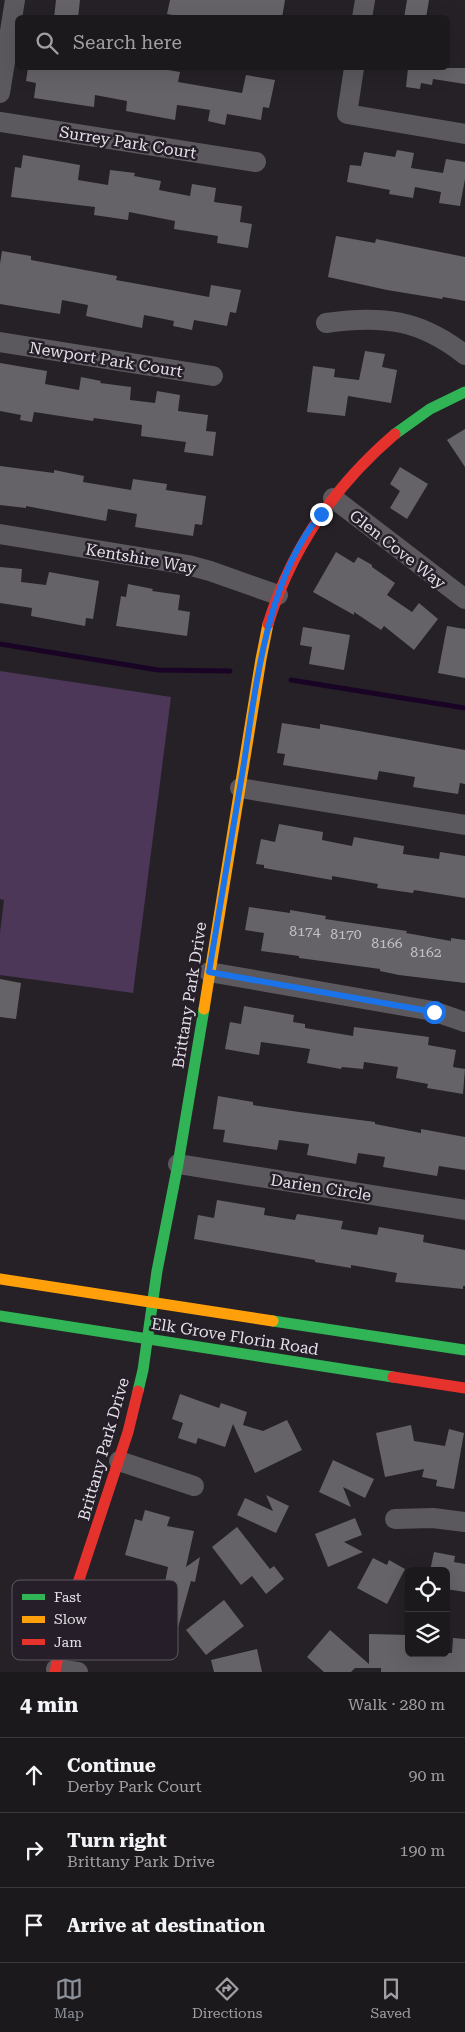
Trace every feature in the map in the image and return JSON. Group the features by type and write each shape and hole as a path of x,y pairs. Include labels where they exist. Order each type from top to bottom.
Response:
{"street":[{"path":"0,93 15,0"},
{"path":"362,15 365,0"},
{"path":"354,70 347,114 465,134"},
{"name":"Surrey Park Court","path":"0,122 256,162"},
{"path":"326,323 358,318 396,321 431,333 448,342 465,355"},
{"name":"Newport Park Court","path":"0,342 213,376"},
{"name":"Brittany Park Drive","path":"79,1580 119,1461 138,1395 264,646 278,595 300,546 332,498 362,463 392,436 424,414 465,392"},
{"name":"Glen Cove Way","path":"332,498 465,599"},
{"name":"Kentshire Way","path":"0,534 188,565 278,595"},
{"path":"240,788 465,825"},
{"path":"209,972 434,1012 465,1022"},
{"name":"Darien Circle","path":"178,1164 465,1210"},
{"name":"Elk Grove Florin Road","path":"0,1279 465,1350"},
{"name":"Elk Grove Florin Road","path":"0,1316 465,1388"},
{"path":"119,1461 194,1486"},
{"path":"395,1519 433,1518 465,1522"},
{"path":"56,1670 78,1672"}],"shaded area":[{"path":"0,671 171,697 133,993 0,975 0,933 4,900 0,899"}],"building":[{"path":"56,0 80,0 78,15 54,15"},
{"path":"170,0 285,0 282,15 167,14"},
{"path":"407,0 429,0 426,15 404,15"},
{"path":"465,68 465,84 433,79 432,85 421,83 420,89 406,87 408,70"},
{"path":"28,70 168,70 180,72 178,82 242,93 246,75 275,80 269,108 263,107 261,120 227,114 225,125 208,121 210,110 185,106 177,105 175,120 126,111 127,101 95,95 94,107 34,98 36,83 26,81"},
{"path":"397,150 414,153 411,168 443,173 446,159 465,162 465,179 460,206 439,203 441,192 415,187 413,198 389,194 390,190 347,182 350,165 361,166 364,152 395,157"},
{"path":"23,155 80,165 78,180 108,185 110,170 135,173 134,176 161,181 159,190 190,196 192,184 216,188 214,202 242,206 240,222 252,224 248,248 217,243 218,236 174,229 175,221 129,212 128,220 94,215 95,207 11,197 15,167 21,168"},
{"path":"336,236 375,243 376,239 465,257 465,301 387,290 328,277"},
{"path":"2,251 31,256 31,260 117,276 116,280 209,297 211,285 241,290 236,313 230,312 227,326 194,320 192,330 173,326 174,321 144,315 142,328 86,316 88,305 62,300 60,314 0,304 0,264"},
{"path":"365,351 385,354 382,367 397,370 391,403 348,396 345,416 307,412 313,366 335,369 334,377 359,380"},
{"path":"0,363 47,371 45,384 79,390 81,377 101,381 100,383 131,387 130,400 155,403 157,391 180,395 178,411 208,415 206,431 216,432 213,456 184,452 186,442 141,436 142,425 94,418 93,421 34,412 32,422 20,420 21,415 0,411"},
{"path":"465,429 465,467 447,440"},
{"path":"0,466 54,473 54,470 84,476 83,482 131,490 133,479 167,484 166,490 206,496 202,525 195,524 193,536 135,527 137,514 108,509 106,521 26,506 26,508 0,505"},
{"path":"400,467 428,484 407,519 390,508 400,491 390,484"},
{"path":"336,552 354,563 358,557 372,565 372,567 395,583 387,595 412,612 419,603 438,619 414,650 384,626 381,630 354,612 354,615 313,592"},
{"path":"0,567 22,569 21,582 46,585 49,572 99,581 93,619 86,618 85,626 31,616 32,608 0,603"},
{"path":"128,584 153,589 152,591 180,595 178,610 190,612 187,636 116,626 121,596 126,597"},
{"path":"447,626 465,629 465,678 438,673"},
{"path":"303,627 350,635 344,670 309,664 312,647 300,645"},
{"path":"282,723 320,729 320,724 465,750 465,784 460,783 458,794 413,787 415,777 379,771 377,780 283,765 285,754 277,753"},
{"path":"279,824 323,832 322,840 352,846 354,837 404,846 403,854 439,859 440,852 465,856 465,898 414,890 413,893 377,888 378,884 332,876 332,880 264,868 264,865 256,864 261,839 275,842"},
{"path":"249,907 290,913 290,910 326,916 325,919 407,931 406,933 451,941 451,938 465,940 465,983 399,975 380,971 380,969 261,951 264,933 245,930"},
{"path":"0,979 21,983 16,1019 0,1017"},
{"path":"244,1006 294,1015 293,1022 305,1024 305,1028 353,1036 354,1027 429,1037 428,1045 456,1050 453,1067 465,1069 463,1094 427,1088 428,1084 396,1078 398,1067 364,1062 363,1069 342,1067 341,1069 307,1063 310,1049 261,1042 259,1055 225,1049 230,1022 241,1024"},
{"path":"218,1096 253,1102 253,1105 375,1122 375,1124 421,1133 421,1129 465,1137 465,1170 439,1166 437,1176 383,1167 385,1157 358,1153 356,1164 307,1155 309,1144 279,1140 277,1150 223,1142 225,1130 213,1129"},
{"path":"217,1200 265,1208 264,1215 295,1220 297,1214 343,1221 341,1229 377,1235 379,1227 424,1235 423,1242 465,1250 465,1286 463,1286 463,1289 395,1282 397,1273 351,1265 351,1268 315,1262 315,1260 194,1239 198,1215 214,1218"},
{"path":"180,1394 219,1408 221,1403 247,1412 243,1425 263,1431 287,1420 302,1450 255,1473 233,1424 225,1447 198,1438 196,1444 178,1438 183,1423 172,1419"},
{"path":"411,1425 414,1441 445,1446 449,1429 464,1433 454,1489 436,1486 437,1480 422,1477 424,1469 385,1477 376,1433"},
{"path":"333,1460 374,1479 365,1498 343,1487 351,1507 319,1492"},
{"path":"266,1495 289,1506 276,1533 237,1515 245,1498 273,1511"},
{"path":"145,1510 170,1517 167,1526 194,1531 186,1567 200,1557 195,1582 191,1581 178,1627 178,1580 165,1580 168,1567 125,1555 135,1519 142,1521"},
{"path":"355,1518 362,1535 344,1542 363,1552 328,1567 315,1534"},
{"path":"237,1527 270,1569 274,1566 284,1579 266,1594 252,1576 241,1585 212,1547"},
{"path":"434,1552 455,1556 454,1562 465,1564 465,1592 450,1590 450,1567 431,1567"},
{"path":"373,1558 387,1565 389,1560 405,1569 387,1604 357,1588"},
{"path":"224,1600 244,1626 206,1655 186,1630"},
{"path":"330,1630 369,1664 369,1634 405,1635 405,1657 450,1657 453,1638 465,1639 465,1672 381,1672 381,1668 355,1668 351,1672 324,1672 307,1657"},
{"path":"257,1649 262,1672 214,1672 211,1660"}],"waterway":[{"path":"0,644 158,670 230,671"},
{"path":"291,680 465,708"}],"traffic: fast":[{"path":"395,434 430,409 465,392"},
{"path":"138,1391 143,1370 157,1271 178,1164 204,1009"},
{"path":"0,1316 393,1377"},
{"path":"273,1321 465,1350"}],"traffic: slow":[{"path":"204,1009 268,624"},
{"path":"0,1279 273,1321"}],"traffic: jam":[{"path":"268,624 289,569 318,520 353,475 395,434"},
{"path":"393,1377 465,1388"},
{"path":"79,1580 128,1432 138,1391"},
{"path":"55,1672 57,1660"}],"route":[{"path":"321,514 300,546 278,595 269,622 209,972 434,1012"}]}
